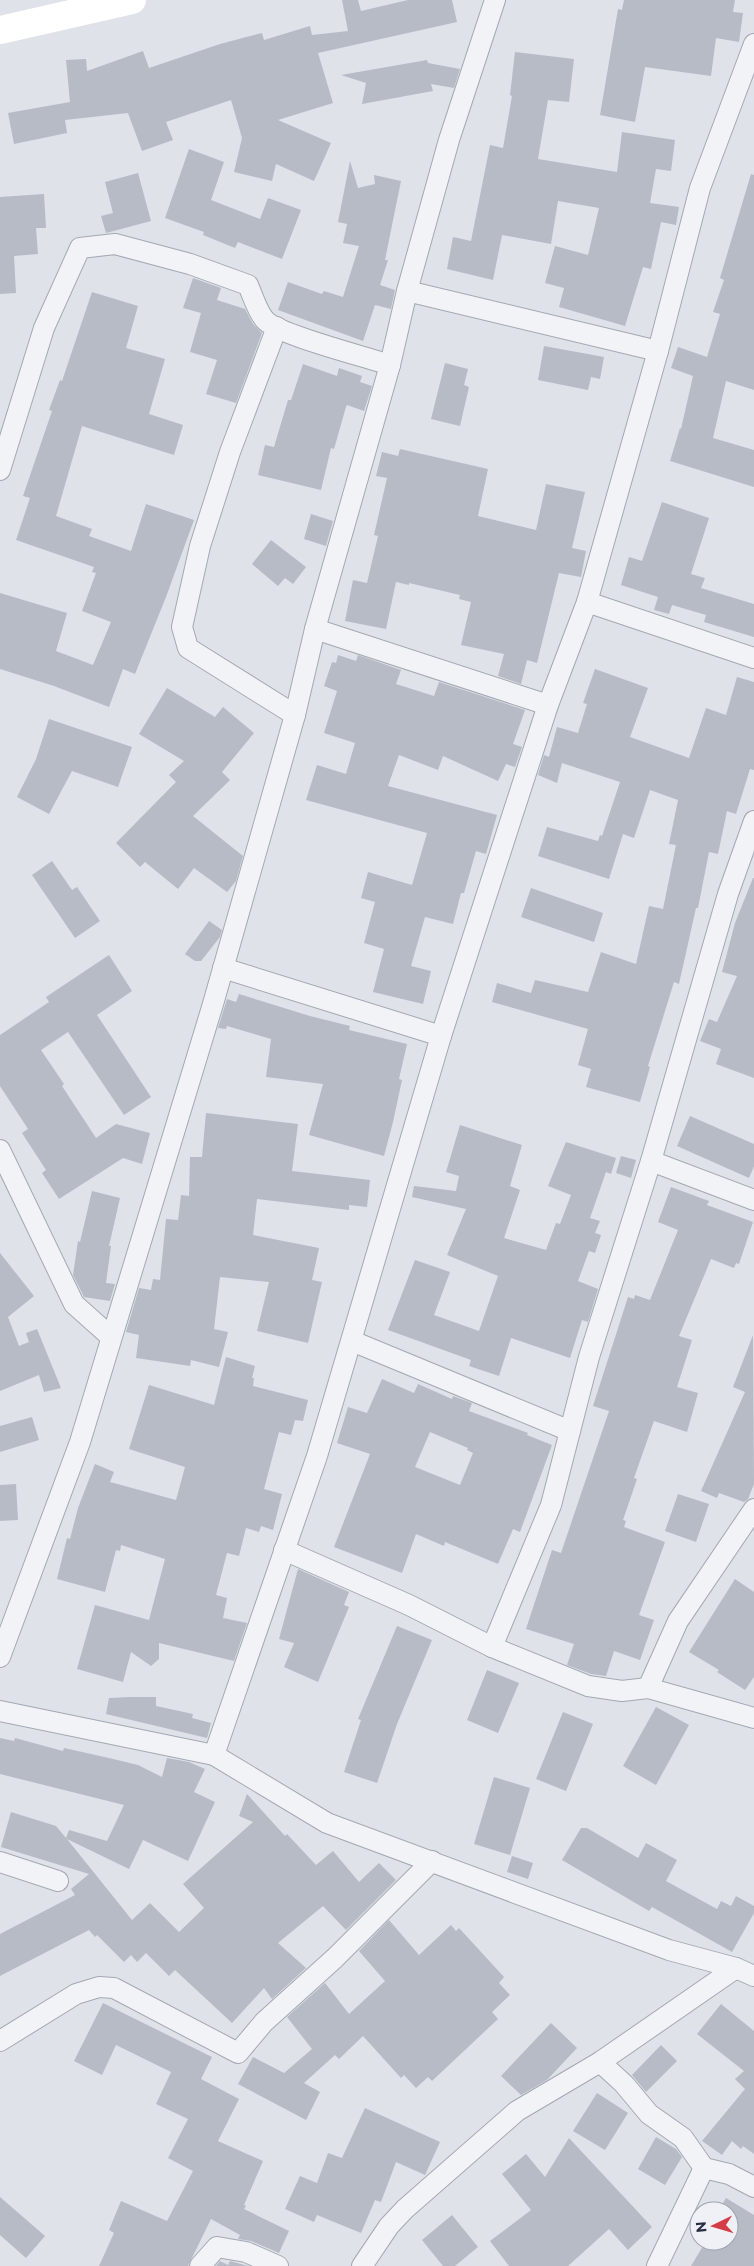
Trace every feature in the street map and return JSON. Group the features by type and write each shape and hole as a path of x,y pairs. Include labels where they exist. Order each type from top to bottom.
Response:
{"main road":[{"path":"0,30 132,0"}],"street":[{"path":"0,1657 80,1442 223,968 295,715 314,629 390,364 407,291 449,140 495,0"},
{"path":"214,1755 317,1456 441,1036 548,706 587,602 658,350 700,188 754,44"},
{"path":"0,470 44,328 80,248 115,244 190,264 248,285 265,320 276,327 296,336 390,364"},
{"path":"407,291 658,350"},
{"path":"276,327 230,452 203,538 182,627 188,648 295,715"},
{"path":"587,602 754,658"},
{"path":"314,629 548,706"},
{"path":"492,1647 551,1505 589,1357 651,1161 728,894 754,821"},
{"path":"223,968 441,1036"},
{"path":"0,1150 74,1304 112,1337"},
{"path":"651,1161 754,1200"},
{"path":"352,1341 570,1431"},
{"path":"648,1688 678,1621 754,1509"},
{"path":"284,1550 410,1605 492,1647 588,1686 622,1691 648,1688 754,1718"},
{"path":"0,1712 214,1755 327,1823 669,1950 736,1968 754,1976"},
{"path":"0,2041 76,1994 99,1987 114,1988 238,2053 264,2022 335,1958 432,1861"},
{"path":"0,1862 58,1881"},
{"path":"362,2266 389,2226 405,2209 517,2111 600,2062 736,1968"},
{"path":"600,2062 624,2084 649,2114 683,2138 704,2168 729,2174 754,2187"},
{"path":"656,2266 704,2168"},
{"path":"200,2266 216,2247 246,2252 278,2266"}],"building":[{"path":"342,0 358,0 361,11 408,0 452,0 457,22 318,53 333,103 278,120 331,143 314,181 276,164 272,181 234,172 242,138 231,100 166,122 173,140 142,151 128,113 65,120 67,133 14,144 8,113 70,102 66,60 86,59 87,71 143,51 149,68 220,44 262,33 264,40 310,26 312,35 348,31"},
{"path":"624,0 735,0 733,12 743,13 739,42 716,38 711,76 645,67 635,122 600,115 618,9 622,10"},
{"path":"515,52 574,59 569,102 548,100 538,159 617,172 622,132 675,140 671,171 656,169 650,203 679,207 676,225 661,222 651,269 643,267 625,326 559,307 564,288 545,283 555,246 588,255 599,208 558,201 551,244 502,235 493,280 447,269 453,237 471,241 490,145 503,148 512,96 510,95"},
{"path":"427,60 428,63 460,69 454,88 431,84 433,91 362,104 366,83 341,75"},
{"path":"189,149 224,162 211,200 260,219 268,198 301,210 282,259 238,242 235,248 203,235 204,232 165,218"},
{"path":"350,161 358,188 375,184 374,175 401,181 385,260 388,260 380,285 395,290 391,309 375,305 363,341 278,310 288,282 322,294 324,291 343,297 359,246 343,243 347,224 338,222"},
{"path":"138,173 151,221 106,233 101,216 113,213 105,182"},
{"path":"751,174 754,175 754,390 726,381 713,438 754,450 754,487 670,461 681,429 693,376 671,368 678,347 707,357 720,314 713,312 724,280 720,278"},
{"path":"44,194 46,228 36,228 38,254 14,256 16,293 0,294 0,197"},
{"path":"193,278 221,288 217,300 245,309 253,324 262,333 236,403 206,394 217,360 190,352 201,313 183,308"},
{"path":"92,292 138,306 126,348 165,359 149,414 183,425 174,455 82,426 56,516 92,529 89,536 131,551 146,504 194,520 135,674 123,669 109,707 54,686 0,669 0,593 67,613 56,651 93,665 111,622 82,611 96,573 92,572 94,567 16,540 30,498 23,496 52,411 49,410 60,380 62,381"},
{"path":"544,346 604,357 600,379 591,377 588,390 538,380"},
{"path":"445,363 468,369 464,385 469,387 460,426 431,419"},
{"path":"303,364 337,376 339,368 362,376 360,382 372,386 364,411 347,405 346,407 334,449 331,448 321,490 258,475 265,445 274,447 288,400 291,400"},
{"path":"400,449 488,469 478,516 536,530 546,484 585,492 572,548 586,551 581,577 559,573 537,663 527,660 521,684 498,676 504,654 461,645 471,602 459,599 460,595 409,583 409,585 396,582 386,629 345,621 353,580 367,583 378,536 374,535 387,478 376,476 382,452 398,456"},
{"path":"662,502 709,518 691,574 705,578 701,588 754,604 754,637 704,622 706,615 672,605 669,614 654,610 658,597 621,585 629,557 642,561"},
{"path":"311,514 333,521 326,546 304,539"},
{"path":"271,540 306,567 293,584 285,578 278,586 252,564"},
{"path":"338,655 356,661 358,655 401,670 396,684 434,696 439,682 525,710 513,744 522,747 515,767 506,764 498,781 443,756 438,770 399,755 388,786 497,815 486,854 476,851 464,893 461,893 453,924 425,917 411,966 431,971 423,1004 373,992 384,949 364,943 375,902 361,898 368,872 412,885 427,833 306,800 317,765 346,774 355,743 324,733 337,691 324,686 332,662 336,663"},
{"path":"595,669 648,688 630,737 689,758 706,708 726,715 737,677 754,682 754,770 750,769 736,814 727,811 718,854 709,852 698,908 696,908 679,984 674,982 648,1066 650,1067 640,1102 586,1087 591,1069 578,1065 588,1029 492,1002 497,983 531,993 535,980 588,992 601,952 636,964 649,906 663,909 676,845 669,844 678,800 650,790 634,838 623,834 609,879 538,856 547,827 598,841 600,835 602,836 620,782 562,763 557,783 538,775 544,755 549,757 557,727 578,733 587,704 583,703"},
{"path":"167,688 215,717 223,707 254,733 222,772 230,780 193,816 243,856 236,881 227,892 194,868 178,889 145,862 140,867 116,843 176,782 169,775 184,761 139,734"},
{"path":"49,719 132,747 118,787 72,771 49,814 17,797 36,759"},
{"path":"52,861 72,890 77,887 100,921 75,938 32,875"},
{"path":"753,878 754,1078 716,1064 721,1049 700,1041 709,1019 717,1022 737,976 722,972 735,923"},
{"path":"531,888 603,913 594,942 521,917"},
{"path":"209,921 222,930 220,937 201,961 195,961 185,954"},
{"path":"109,955 132,991 97,1015 151,1097 124,1115 68,1032 41,1050 96,1138 116,1124 150,1133 142,1164 123,1158 59,1199 42,1173 46,1170 22,1133 28,1129 0,1086 0,1035 49,1002 46,997"},
{"path":"239,994 350,1026 349,1030 407,1044 399,1079 402,1080 384,1156 309,1135 323,1084 266,1077 271,1039 227,1026 226,1029 218,1028 227,999 236,1002"},
{"path":"206,1113 298,1124 292,1171 370,1180 367,1207 349,1205 349,1210 257,1199 253,1235 319,1248 312,1280 322,1282 308,1343 257,1331 269,1282 220,1277 214,1329 228,1332 219,1367 191,1360 190,1366 136,1358 139,1335 126,1332 139,1288 151,1290 153,1279 160,1280 166,1219 178,1220 181,1195 189,1196 190,1157 202,1157"},
{"path":"690,1116 754,1144 754,1166 749,1178 677,1146"},
{"path":"460,1125 522,1145 510,1186 520,1190 504,1238 546,1250 556,1223 560,1224 571,1195 548,1186 566,1142 616,1158 611,1174 606,1172 590,1218 600,1221 595,1233 601,1235 595,1253 589,1251 578,1281 598,1289 588,1322 582,1320 570,1358 511,1338 499,1376 469,1366 471,1360 388,1330 415,1260 450,1272 434,1315 479,1331 498,1276 447,1255 466,1209 412,1197 414,1186 456,1191 459,1176 446,1172"},
{"path":"621,1156 636,1160 631,1178 616,1173"},
{"path":"671,1187 709,1201 707,1205 753,1222 739,1264 736,1263 734,1268 711,1259 679,1336 692,1340 677,1387 698,1393 687,1432 654,1421 634,1478 637,1479 623,1520 626,1521 624,1527 665,1542 639,1615 654,1620 640,1660 614,1651 606,1676 591,1674 567,1665 574,1644 526,1629 552,1550 561,1553 609,1411 593,1406 628,1297 634,1299 635,1295 650,1300 678,1230 658,1222"},
{"path":"92,1191 120,1198 109,1246 111,1246 106,1283 115,1284 110,1301 84,1297 73,1275 78,1241 80,1242"},
{"path":"0,1253 34,1296 8,1317 19,1346 29,1342 26,1333 37,1329 61,1388 44,1392 39,1375 0,1391"},
{"path":"753,1335 754,1484 748,1499 744,1502 719,1493 717,1498 701,1491 745,1392 733,1387"},
{"path":"226,1357 255,1366 252,1378 254,1378 253,1386 308,1400 303,1421 295,1420 291,1435 279,1432 264,1489 282,1494 273,1530 261,1526 259,1532 246,1528 239,1556 227,1553 216,1595 227,1598 223,1618 247,1623 234,1661 159,1643 159,1659 151,1666 131,1652 123,1682 77,1669 95,1605 149,1620 165,1559 121,1545 120,1551 116,1550 105,1592 57,1579 67,1538 70,1539 78,1508 95,1464 114,1472 110,1482 176,1500 185,1467 129,1449 149,1385 214,1405"},
{"path":"382,1379 414,1393 418,1384 452,1399 453,1396 472,1403 469,1411 528,1433 527,1435 552,1445 520,1532 513,1529 498,1564 445,1542 444,1546 416,1534 402,1573 334,1547 370,1454 337,1443 348,1407 367,1413","holes":["430,1432 468,1448 467,1450 473,1453 460,1485 415,1467"]},
{"path":"32,1417 39,1440 0,1452 0,1426"},
{"path":"16,1484 18,1520 0,1521 0,1485"},
{"path":"678,1494 709,1504 696,1542 665,1531"},
{"path":"298,1569 349,1592 344,1605 349,1607 318,1682 284,1667 294,1643 279,1639"},
{"path":"735,1579 754,1592 754,1677 745,1690 717,1672 719,1670 689,1652"},
{"path":"397,1626 432,1640 397,1724 377,1783 344,1772 361,1720 358,1719"},
{"path":"487,1670 519,1683 498,1733 467,1720"},
{"path":"156,1697 156,1706 193,1714 192,1718 211,1723 207,1738 106,1714 109,1698"},
{"path":"656,1707 689,1725 656,1785 623,1766"},
{"path":"563,1712 593,1724 566,1791 536,1779"},
{"path":"0,1738 14,1741 15,1738 63,1751 64,1748 109,1758 138,1765 162,1777 167,1758 189,1762 205,1769 194,1792 215,1802 188,1861 143,1840 129,1869 67,1839 132,1920 150,1903 179,1932 204,1908 183,1884 253,1822 239,1816 247,1794 285,1836 287,1834 316,1865 333,1851 359,1882 379,1863 396,1880 346,1930 323,1906 278,1943 306,1968 272,1999 264,1988 232,2023 175,1970 169,1976 146,1953 137,1962 131,1955 124,1962 97,1935 95,1937 89,1930 0,1976 0,1934 75,1895 71,1889 89,1874 1,1847 11,1812 56,1826 66,1838 69,1830 107,1841 124,1805 0,1774"},
{"path":"494,1777 530,1788 510,1855 474,1844"},
{"path":"581,1828 587,1828 638,1858 646,1843 677,1860 666,1881 717,1909 721,1901 731,1906 736,1896 754,1906 754,1913 732,1952 652,1907 649,1911 562,1860"},
{"path":"512,1856 533,1863 528,1879 507,1872"},
{"path":"389,1920 419,1955 451,1925 456,1931 459,1928 504,1977 499,1983 510,1995 492,2012 498,2019 432,2081 428,2077 416,2088 404,2075 401,2078 363,2036 339,2059 335,2055 304,2083 320,2092 306,2120 238,2084 253,2057 284,2073 312,2049 287,2017 325,1983 349,2014 385,1981 359,1951"},
{"path":"103,2003 212,2057 201,2079 239,2099 218,2141 263,2161 244,2209 289,2231 279,2253 251,2241 238,2239 240,2235 211,2219 188,2266 99,2266 114,2233 109,2230 121,2201 167,2221 193,2171 168,2158 188,2119 156,2104 171,2072 116,2045 102,2075 74,2061"},
{"path":"721,2004 754,2031 754,2154 743,2146 741,2149 732,2141 722,2155 702,2141 745,2089 735,2079 744,2071 697,2034"},
{"path":"551,2023 577,2048 547,2080 521,2095 501,2076"},
{"path":"661,2045 677,2061 646,2092 632,2075"},
{"path":"597,2093 628,2113 605,2150 573,2131"},
{"path":"365,2108 440,2142 425,2175 396,2162 381,2202 375,2200 361,2233 317,2215 314,2222 285,2209 300,2176 317,2183 328,2153 342,2158"},
{"path":"656,2137 676,2149 682,2157 665,2185 638,2169"},
{"path":"569,2138 652,2227 628,2250 609,2229 568,2266 509,2266 490,2241 531,2210 502,2174 526,2154 545,2177"},
{"path":"0,2197 45,2236 26,2258 0,2235"},
{"path":"739,2206 754,2215 754,2266 691,2266 700,2251 739,2251"},
{"path":"452,2215 478,2247 455,2266 443,2266 422,2240"},
{"path":"220,2261 228,2265 230,2261 248,2266 216,2266"}]}
